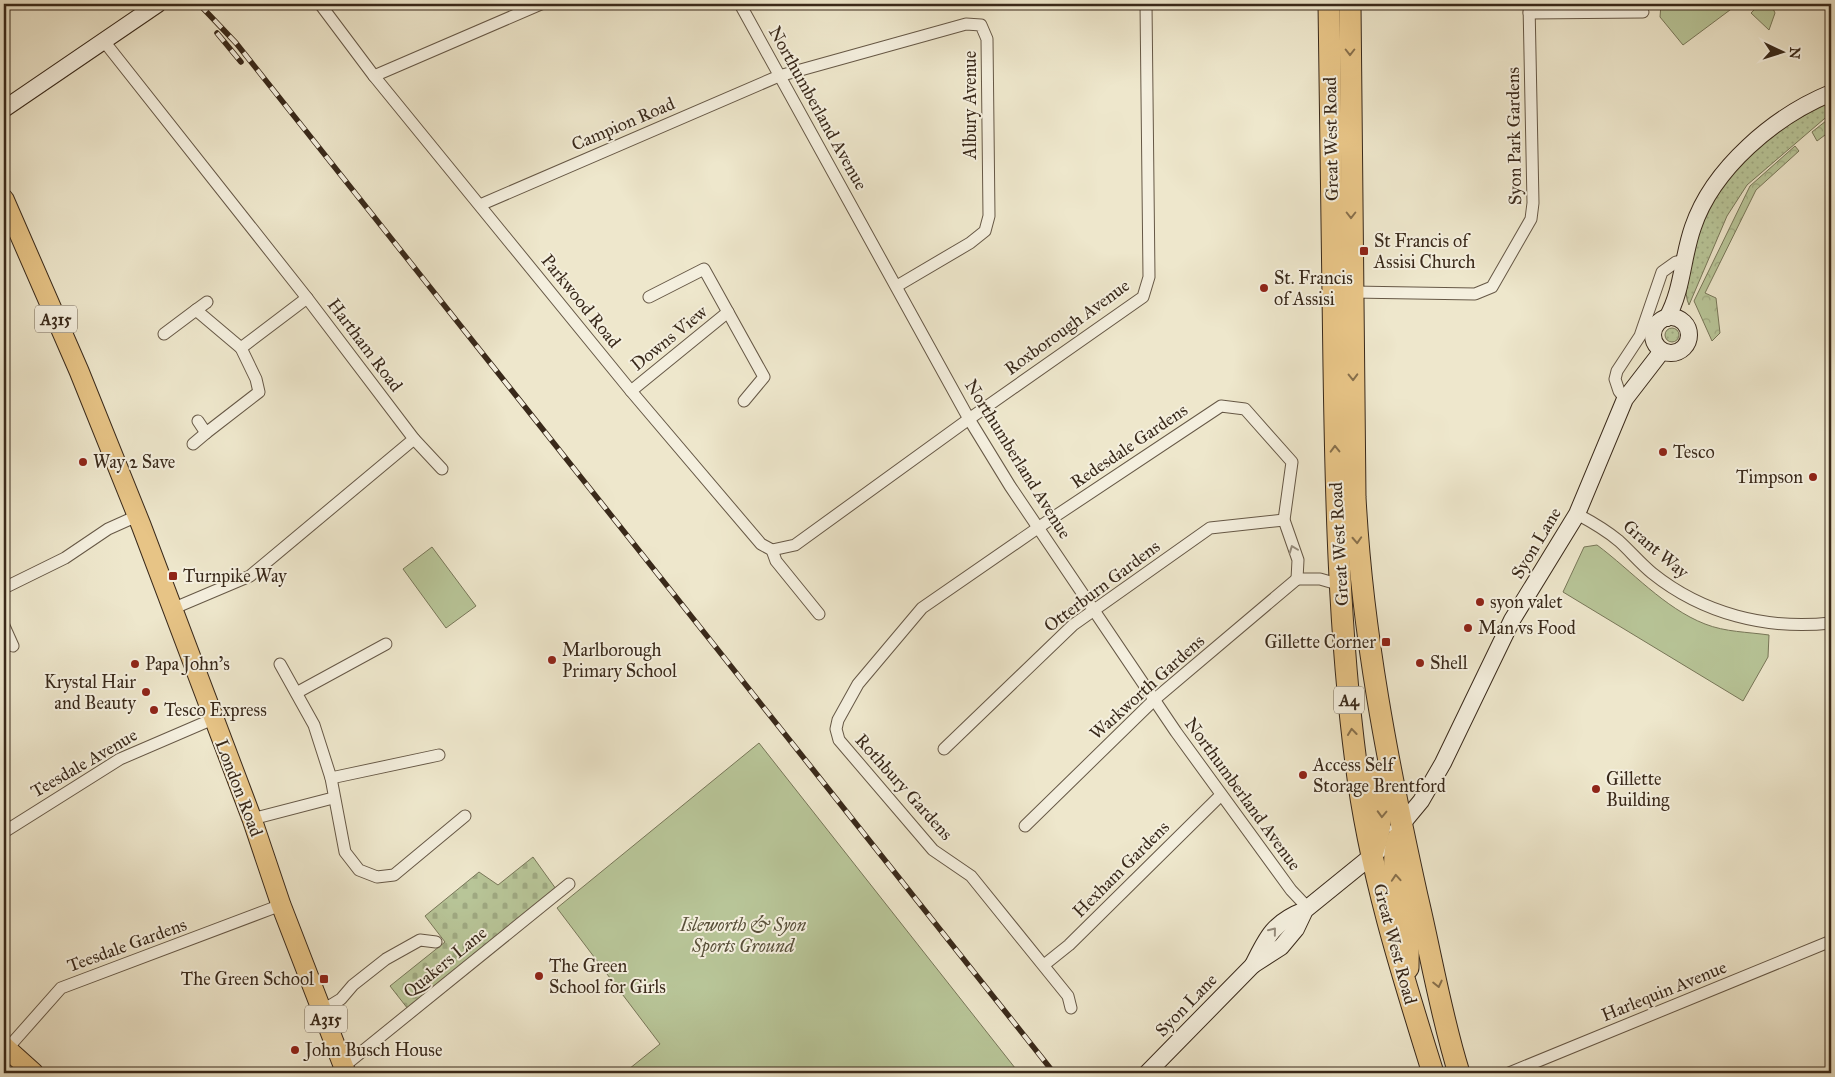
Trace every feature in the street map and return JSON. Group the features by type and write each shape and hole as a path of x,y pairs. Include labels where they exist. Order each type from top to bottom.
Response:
{"highway":[{"name":"Great West Road","path":"1330,4 1336,495 1345,666 1356,764 1372,856 1408,996 1432,1073"},
{"name":"Great West Road","path":"1350,4 1352,292 1358,556 1376,679 1402,825 1459,1073"},
{"name":"A4","path":"1372,856 1380,834 1382,817 1382,797 1371,739 1376,679"},
{"name":"A4","path":"1402,825 1396,843 1396,865 1397,890 1408,938 1408,996"}],"main road":[{"path":"4,108 158,4"},
{"path":"1683,322 1681,284 1685,260 1698,215 1730,164 1749,146 1782,122 1816,99 1831,93"},
{"name":"London Road","path":"4,199 79,371 137,516 252,819 281,905 345,1070"},
{"path":"1666,318 1678,318 1689,332 1687,344 1679,351 1668,353 1662,351 1655,342 1654,330 1666,318 1681,284"},
{"name":"Syon Lane","path":"1147,1073 1253,965 1264,943 1280,922 1306,909 1372,856 1402,825 1432,784 1512,620 1577,514 1625,399 1662,351"},
{"path":"5,1048 34,1073"}],"street":[{"name":"Parkwood Road","path":"320,4 374,76 631,391 761,544 772,550 776,561 819,614"},
{"path":"374,76 541,4"},
{"name":"Northumberland Avenue","path":"740,4 969,419 1038,527 1154,699 1221,795 1306,909"},
{"name":"Roxborough Avenue","path":"772,550 795,545 1142,297 1149,277 1146,4"},
{"name":"Syon Park Gardens","path":"1352,292 1475,294 1492,287 1531,219 1533,203 1529,8 1643,12"},
{"name":"Albury Avenue","path":"779,76 966,24 981,25 987,39 988,216 985,231 970,243 897,286"},
{"name":"Hartham Road","path":"103,40 307,298 414,439 442,469"},
{"name":"Campion Road","path":"480,205 779,76"},
{"path":"1625,399 1619,391 1615,379 1617,371 1640,336 1662,272 1676,262 1685,260"},
{"name":"Downs View","path":"649,297 704,269 764,376 744,401"},
{"path":"240,348 307,298"},
{"path":"164,334 207,302"},
{"path":"193,444 259,392 256,379 240,348 196,310"},
{"name":"Downs View","path":"631,391 728,312"},
{"name":"Redesdale Gardens","path":"838,720 858,684 922,608 1038,527 1221,406 1245,409 1292,462 1284,520 1298,560 1297,579"},
{"path":"198,421 206,433"},
{"path":"172,609 250,576 414,439"},
{"name":"Grant Way","path":"1577,514 1605,530 1651,573 1690,599 1729,615 1761,622 1806,626 1831,623"},
{"path":"4,588 65,558 108,529 137,516"},
{"name":"Otterburn Gardens","path":"944,749 1073,625 1210,528 1284,520"},
{"path":"1297,579 1320,579 1341,585"},
{"name":"Warkworth Gardens","path":"1025,826 1154,699 1297,579"},
{"path":"4,626 13,646"},
{"path":"298,692 386,644"},
{"path":"280,664 298,692 314,725 331,778 333,798 345,852 359,870 377,877 394,875 465,816"},
{"name":"Teesdale Avenue","path":"4,832 120,759 213,719"},
{"name":"Rothbury Gardens","path":"838,720 836,729 839,740 933,850 971,876 1068,996 1071,1008"},
{"path":"331,778 439,755"},
{"name":"Hexham Gardens","path":"1044,965 1069,945 1221,795"},
{"path":"252,819 333,798"},
{"name":"Quakers Lane","path":"345,1070 569,884"},
{"name":"Teesdale Gardens","path":"5,1048 62,988 281,905"},
{"path":"323,1010 341,999 353,985 386,959 420,940 436,942"},
{"name":"Harlequin Avenue","path":"1510,1073 1831,941"}],"green space":[{"path":"1661,4 1738,4 1683,45 1660,17"},
{"path":"1760,4 1771,4 1775,13 1769,30 1751,13"},
{"path":"1827,104 1831,104 1831,113 1747,185 1727,216 1689,305 1686,295 1686,282 1694,245 1706,214 1723,184 1744,158 1764,140 1790,123"},
{"path":"1831,117 1831,138 1825,135 1817,141 1812,132"},
{"path":"1795,146 1799,151 1756,190 1705,293 1716,298 1720,333 1712,341 1694,301 1750,186"},
{"path":"1669,328 1675,328 1679,335 1675,342 1669,342 1665,338 1665,332"},
{"path":"1597,545 1662,599 1690,617 1720,629 1769,635 1768,657 1743,701 1563,592 1584,547"},
{"path":"432,547 476,606 446,628 403,569"},
{"name":"Isleworth & Syon Sports Ground","path":"759,743 1019,1073 624,1073 660,1044 557,908"},
{"path":"533,857 556,889 408,1009 390,986 445,942 425,916 479,872 498,885"}],"railway":[{"path":"199,4 236,43 1054,1073"},
{"path":"217,33 241,62"}],"place":[{"name":"St Francis of Assisi Church","path":"1364,251"},
{"name":"St. Francis of Assisi","path":"1264,288"},
{"name":"Tesco","path":"1663,452"},
{"name":"Way 2 Save","path":"83,462"},
{"name":"Timpson","path":"1813,477"},
{"name":"Turnpike Way","path":"173,576"},
{"name":"syon valet","path":"1480,602"},
{"name":"Man vs Food","path":"1468,628"},
{"name":"Gillette Corner","path":"1386,642"},
{"name":"Marlborough Primary School","path":"552,660"},
{"name":"Shell","path":"1420,663"},
{"name":"Papa John's","path":"135,664"},
{"name":"Krystal Hair and Beauty","path":"146,692"},
{"name":"Tesco Express","path":"154,710"},
{"name":"Access Self Storage Brentford","path":"1303,775"},
{"name":"Gillette Building","path":"1596,789"},
{"name":"The Green School for Girls","path":"539,976"},
{"name":"The Green School","path":"324,979"},
{"name":"John Busch House","path":"295,1050"}]}
